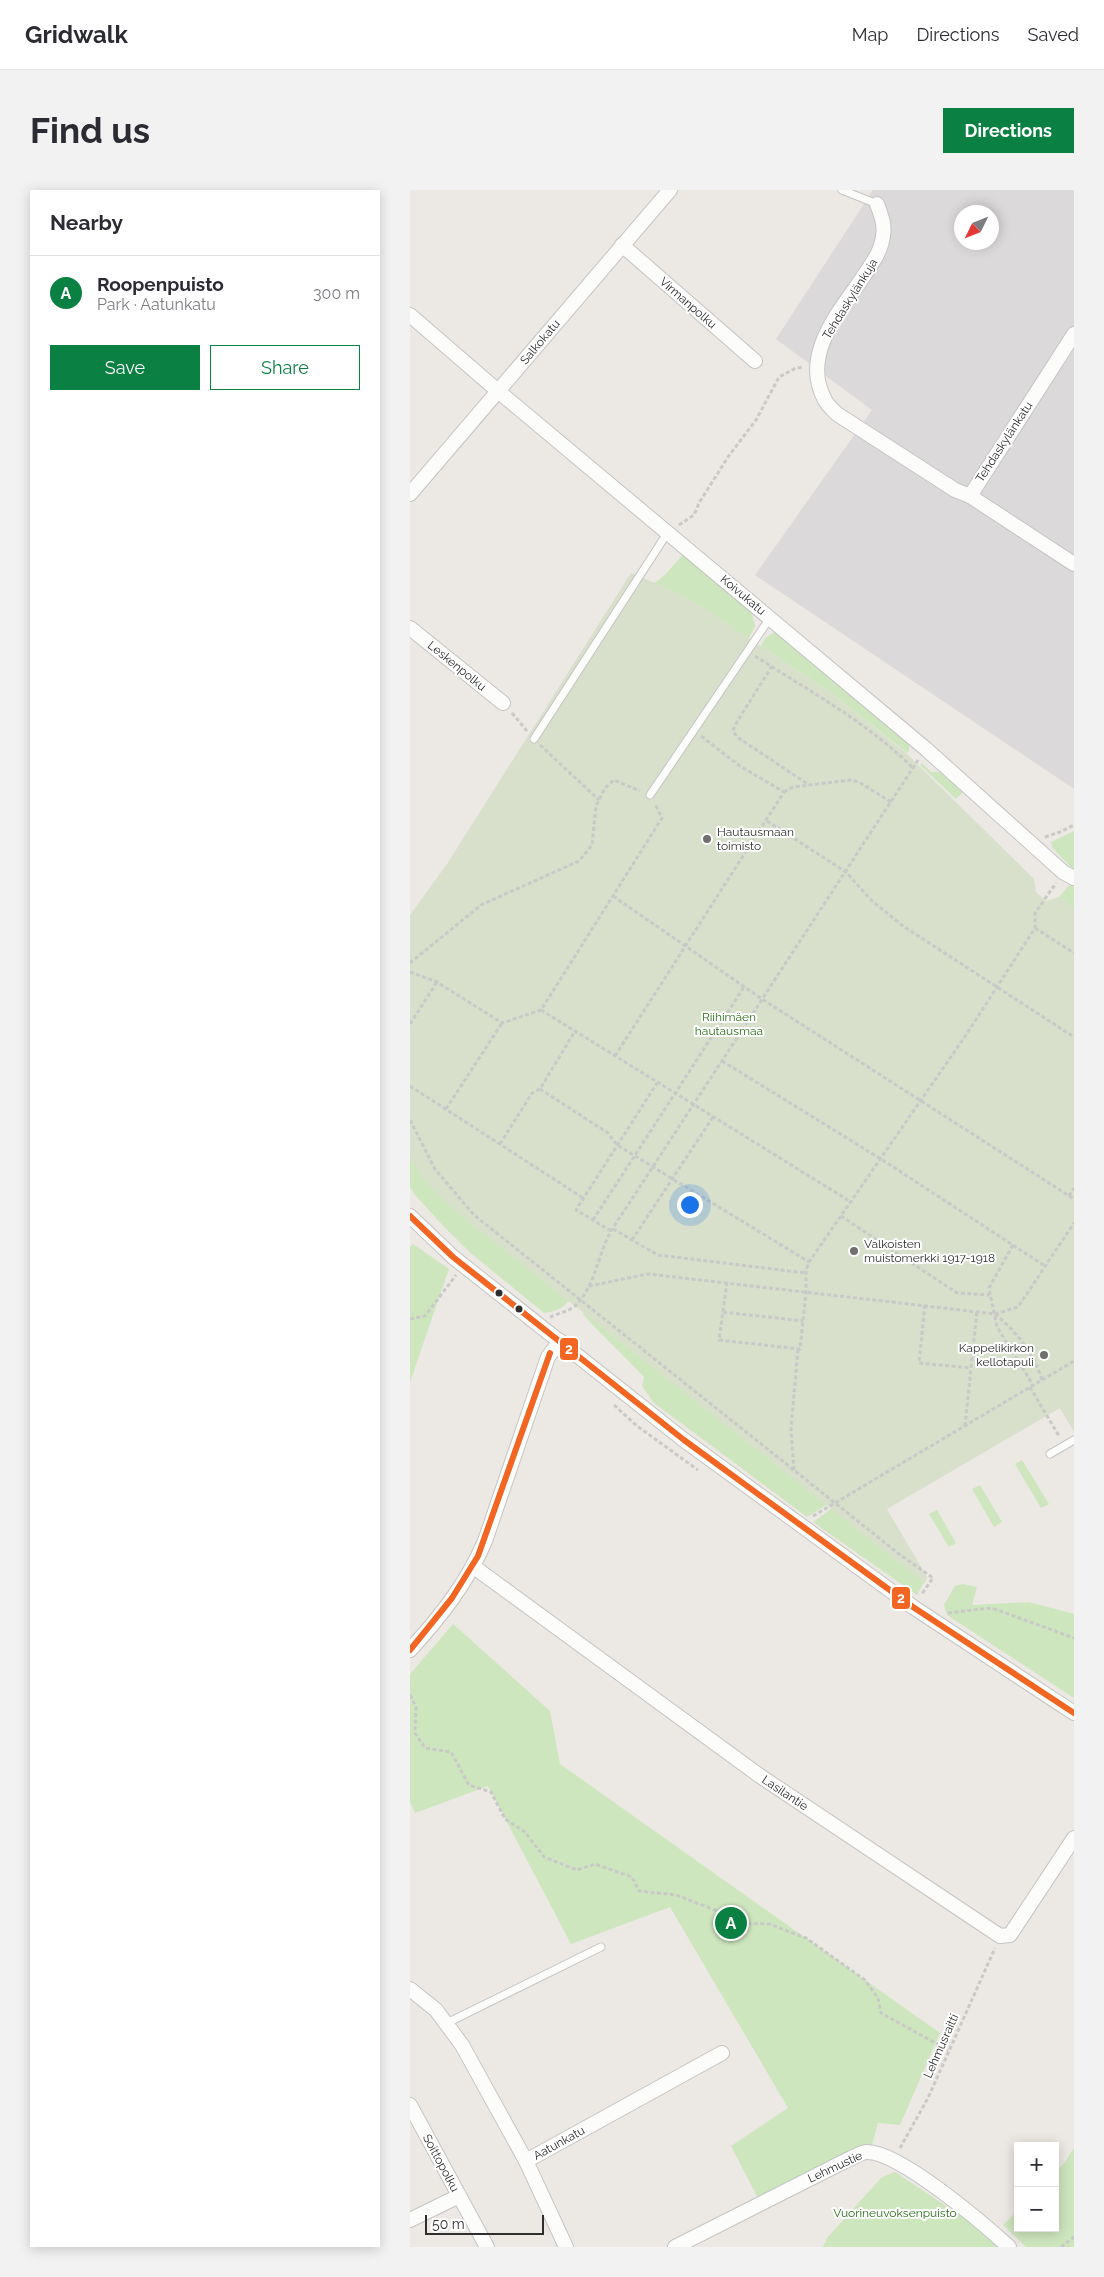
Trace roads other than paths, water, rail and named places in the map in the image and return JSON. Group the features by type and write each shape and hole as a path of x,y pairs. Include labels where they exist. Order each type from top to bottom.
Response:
{"street":[{"name":"Salkokatu","path":"410,494 670,190"},
{"name":"Tehdaskylänkuja","path":"877,204 884,222 881,247 875,260 848,299 824,340 817,359 816,373 825,400 837,414 955,490 970,496"},
{"name":"Virmanpolku","path":"622,245 755,361"},
{"name":"Koivukatu","path":"410,315 498,391 926,749 1069,875"},
{"name":"Tehdaskylänkatu","path":"1074,334 970,496 1074,564"},
{"name":"Leskenpolku","path":"410,628 503,703"},
{"path":"410,1216 453,1257 542,1325 684,1440 913,1607 1074,1713"},
{"path":"410,1650 457,1594 474,1566 485,1541 548,1358 560,1340"},
{"name":"Lasilantie","path":"474,1566 760,1776 1000,1936 1010,1935 1074,1838"},
{"name":"Aatunkatu","path":"410,1989 436,2010 447,2023 473,2063 526,2161 722,2053"},
{"name":"Soittopolku","path":"410,2105 487,2247"},
{"name":"Lehmustie","path":"675,2247 849,2159 867,2152 892,2159 950,2198 1009,2247"},
{"path":"526,2161 566,2247"},
{"path":"410,2220 459,2196"}],"lane":[{"path":"842,190 877,204"},
{"path":"534,739 668,532"},
{"path":"650,796 770,617"},
{"path":"1050,1454 1074,1440"},
{"path":"447,2023 601,1947"}],"place":[{"name":"Hautausmaan toimisto","path":"707,839"},
{"name":"Valkoisten muistomerkki 1917-1918","path":"854,1251"},
{"name":"Kappelikirkon kellotapuli","path":"1044,1355"},
{"name":"Roopenpuisto","path":"731,1923"}],"park label":[{"name":"Riihimäen hautausmaa","path":"729,1024"},
{"name":"Vuorineuvoksenpuisto","path":"895,2213"}]}
